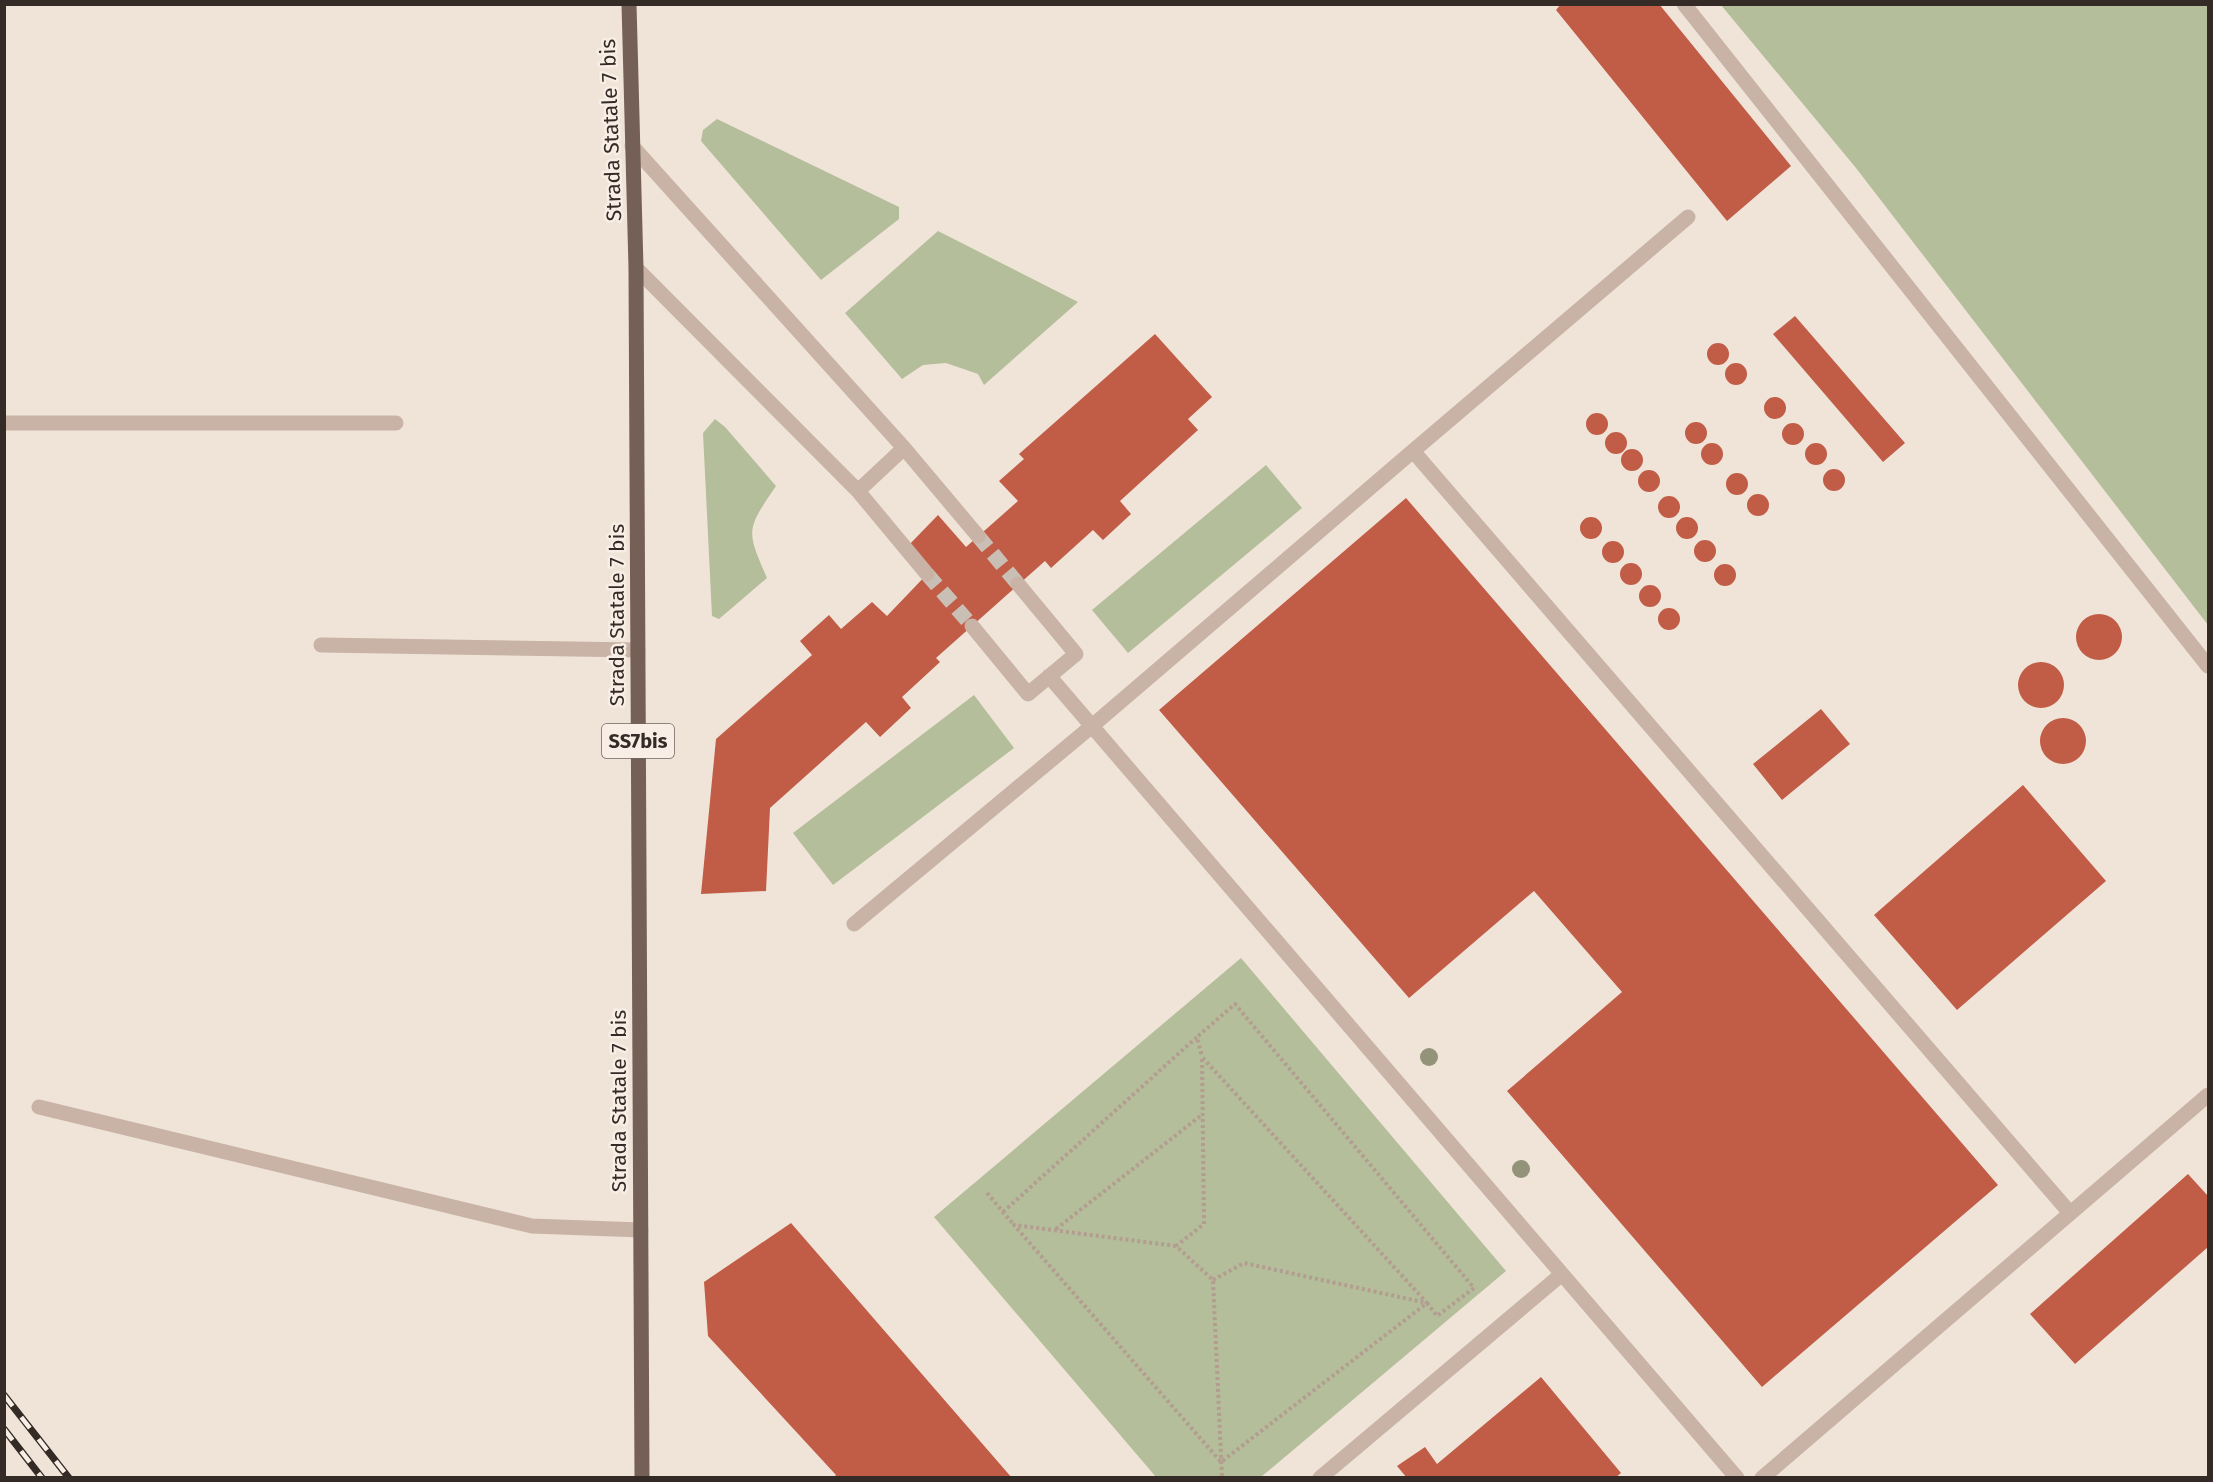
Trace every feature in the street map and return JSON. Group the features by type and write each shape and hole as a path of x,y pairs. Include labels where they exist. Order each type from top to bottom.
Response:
{"main road":[{"name":"Strada Statale 7 bis","path":"629,4 636,268 642,1478"}],"street":[{"path":"1684,4 2208,666"},
{"path":"632,146 904,448 978,536"},
{"path":"854,924 1092,726 1688,217"},
{"path":"636,268 858,490 927,574"},
{"path":"4,423 396,423"},
{"path":"858,490 904,448"},
{"path":"1413,451 2070,1213"},
{"path":"972,626 1028,694 1076,654 1018,584"},
{"path":"321,645 638,650"},
{"path":"1049,676 1737,1478"},
{"path":"1762,1478 2208,1095"},
{"path":"39,1107 532,1226 640,1230"},
{"path":"1320,1478 1562,1274"}],"path":[{"path":"1003,1212 1235,1004 1474,1288 1437,1316 1202,1057"},
{"path":"1176,1246 1204,1224 1202,1057 1197,1037"},
{"path":"1055,1230 1203,1114"},
{"path":"987,1193 1221,1462"},
{"path":"1014,1225 1176,1246 1213,1280 1222,1478"},
{"path":"1213,1280 1244,1263 1427,1303"},
{"path":"1221,1462 1427,1303"}],"green space":[{"path":"1721,5 2208,5 2208,625 1856,168"},
{"path":"717,119 899,207 899,219 821,280 701,141 703,130"},
{"path":"938,231 1078,302 984,385 978,374 946,363 923,365 902,379 845,313"},
{"path":"715,419 725,427 776,486 759,512 752,530 755,550 767,578 719,619 712,616 703,433"},
{"path":"1266,465 1302,508 1128,653 1092,610"},
{"path":"974,695 1014,748 833,885 793,833"},
{"path":"1241,958 1506,1271 1261,1477 1156,1477 934,1217"}],"building":[{"path":"1561,4 1659,4 1791,166 1727,221 1556,10"},
{"path":"1795,316 1905,443 1883,462 1773,334"},
{"path":"1155,334 1212,397 1188,419 1198,430 1120,501 1131,514 1103,540 1093,530 1051,568 1045,561 936,658 940,662 902,697 911,708 880,737 866,722 770,808 766,891 701,894 716,739 812,655 800,641 829,615 841,629 872,602 887,616 931,570 907,547 938,515 966,547 1018,501 999,481 1024,459 1019,454"},
{"path":"1714,343 1722,343 1729,350 1729,358 1722,365 1714,365 1707,358 1707,350"},
{"path":"1736,363 1744,366 1747,374 1744,382 1736,385 1728,382 1725,374 1728,366"},
{"path":"1771,397 1779,397 1786,404 1786,412 1779,419 1771,419 1764,412 1764,404"},
{"path":"1593,413 1601,413 1608,420 1608,428 1601,435 1593,435 1586,428 1586,420"},
{"path":"1696,422 1704,425 1707,433 1704,441 1696,444 1688,441 1685,433 1688,425"},
{"path":"1789,423 1797,423 1804,430 1804,438 1797,445 1789,445 1782,438 1782,430"},
{"path":"1612,432 1620,432 1627,439 1627,447 1620,454 1612,454 1605,447 1605,439"},
{"path":"1708,443 1716,443 1723,450 1723,458 1716,465 1708,465 1701,458 1701,450"},
{"path":"1812,443 1820,443 1827,450 1827,458 1820,465 1812,465 1805,458 1805,450"},
{"path":"1632,449 1640,452 1643,460 1640,468 1632,471 1624,468 1621,460 1624,452"},
{"path":"1834,469 1842,472 1845,480 1842,488 1834,491 1826,488 1823,480 1826,472"},
{"path":"1649,470 1657,473 1660,481 1657,489 1649,492 1641,489 1638,481 1641,473"},
{"path":"1737,473 1745,476 1748,484 1745,492 1737,495 1729,492 1726,484 1729,476"},
{"path":"1754,494 1762,494 1769,501 1769,509 1762,516 1754,516 1747,509 1747,501"},
{"path":"1669,496 1677,499 1680,507 1677,515 1669,518 1661,515 1658,507 1661,499"},
{"path":"1406,498 1998,1185 1762,1387 1507,1091 1622,992 1534,891 1409,998 1159,710"},
{"path":"1591,517 1599,520 1602,528 1599,536 1591,539 1583,536 1580,528 1583,520"},
{"path":"1687,517 1695,520 1698,528 1695,536 1687,539 1679,536 1676,528 1679,520"},
{"path":"1701,540 1709,540 1716,547 1716,555 1709,562 1701,562 1694,555 1694,547"},
{"path":"1609,541 1617,541 1624,548 1624,556 1617,563 1609,563 1602,556 1602,548"},
{"path":"1627,563 1635,563 1642,570 1642,578 1635,585 1627,585 1620,578 1620,570"},
{"path":"1725,564 1733,567 1736,575 1733,583 1725,586 1717,583 1714,575 1717,567"},
{"path":"1650,585 1658,588 1661,596 1658,604 1650,607 1642,604 1639,596 1642,588"},
{"path":"1669,608 1677,611 1680,619 1677,627 1669,630 1661,627 1658,619 1661,611"},
{"path":"2099,614 2115,621 2122,637 2115,653 2099,660 2083,653 2076,637 2083,621"},
{"path":"2041,662 2057,669 2064,685 2057,701 2041,708 2025,701 2018,685 2025,669"},
{"path":"1821,709 1850,744 1782,800 1753,764"},
{"path":"2063,718 2079,725 2086,741 2079,757 2063,764 2047,757 2040,741 2047,725"},
{"path":"2023,785 2106,881 1957,1010 1874,915"},
{"path":"2188,1174 2208,1196 2208,1247 2075,1364 2030,1314"},
{"path":"791,1223 1012,1478 833,1478 836,1475 708,1336 704,1282"},
{"path":"1541,1377 1621,1473 1615,1478 1407,1478 1397,1466 1425,1447 1437,1464"}],"tunnel":[{"path":"978,536 1018,584"},
{"path":"927,574 972,626"}],"railway":[{"path":"4,1395 69,1478"},
{"path":"4,1429 42,1478"}]}
